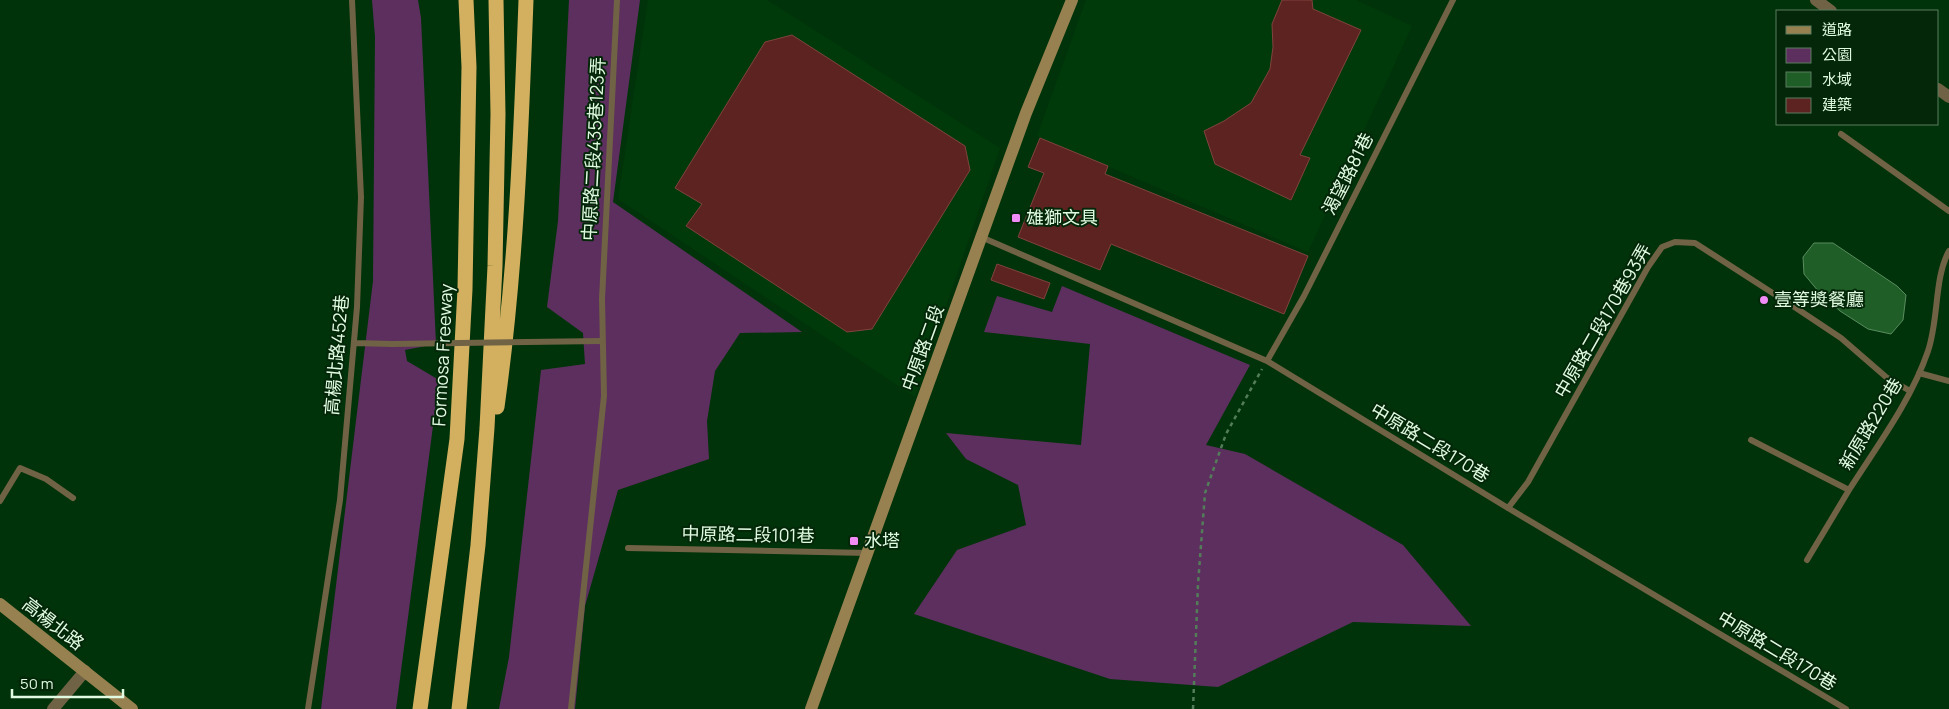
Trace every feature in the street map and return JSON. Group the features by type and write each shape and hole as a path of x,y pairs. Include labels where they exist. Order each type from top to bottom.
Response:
{"highway":[{"name":"Formosa Freeway","path":"420,709 457,440 466,279 469,67 466,0"},
{"path":"478,545 487,428 495,266 498,114 496,0"},
{"path":"459,709 478,545 513,278 520,169 526,0"}],"street":[{"name":"中原路二段","path":"812,709 1026,113 1072,0"},
{"path":"1816,0 1830,10"},
{"path":"1939,90 1949,98"},
{"name":"高楊北路","path":"0,604 132,709"},
{"path":"53,709 85,672"}],"lane":[{"name":"高楊北路452巷","path":"308,709 340,500 354,342 361,197 352,0"},
{"name":"中原路二段435巷123弄","path":"571,709 604,396 602,299 617,0"},
{"name":"渴望路81巷","path":"1267,361 1304,296 1453,0"},
{"path":"1841,134 1949,210"},
{"name":"中原路二段170巷","path":"981,237 1267,361 1508,508 1846,709"},
{"name":"中原路二段170巷93弄","path":"1508,508 1528,482 1648,267 1662,247 1675,242 1695,243 1841,338 1886,377 1910,391"},
{"name":"新原路220巷","path":"1807,560 1910,391 1919,373 1936,322 1941,273 1949,251"},
{"path":"354,342 392,344 602,341"},
{"name":"新原路220巷","path":"1919,373 1949,381"},
{"name":"新原路220巷","path":"1751,440 1849,490"},
{"path":"0,501 20,468 46,479 73,498"},
{"name":"中原路二段101巷","path":"628,548 867,552"}],"path":[{"path":"1193,709 1204,493 1226,434 1267,361"}],"shaded area":[{"path":"648,0 767,0 1000,148 915,397 618,199"},
{"path":"1086,0 1356,0 1412,26 1308,252 1037,136"}],"green space":[{"path":"372,0 418,0 421,18 436,344 405,350 407,361 439,380 396,709 321,709 373,281 375,37"},
{"path":"569,0 640,0 613,202 802,332 740,333 715,371 707,421 709,459 618,490 585,606 575,709 499,709 509,657 541,370 585,364 583,333 547,307 558,221"},
{"path":"1062,286 1250,365 1206,445 1245,454 1403,545 1471,626 1353,622 1218,687 1110,679 914,614 957,550 1026,525 1018,485 966,459 946,433 1081,445 1090,344 984,332 997,296 1052,312"}],"water":[{"path":"1814,243 1833,243 1897,286 1906,295 1903,320 1891,334 1868,329 1840,311 1819,292 1804,274 1803,257"}],"building":[{"path":"1282,0 1312,0 1313,9 1361,30 1300,155 1310,158 1291,200 1215,164 1204,131 1224,121 1251,103 1270,69 1273,47 1272,24"},
{"path":"792,35 965,146 970,170 872,329 847,332 686,226 702,204 675,188 765,42"},
{"path":"1040,138 1108,166 1105,174 1308,256 1284,314 1111,244 1100,270 1018,237 1044,173 1028,167"},
{"path":"997,264 1050,283 1044,299 991,280"}],"place":[{"name":"雄獅文具","path":"1016,218"},
{"name":"壹等獎餐廳","path":"1764,300"},
{"name":"水塔","path":"854,541"}]}
